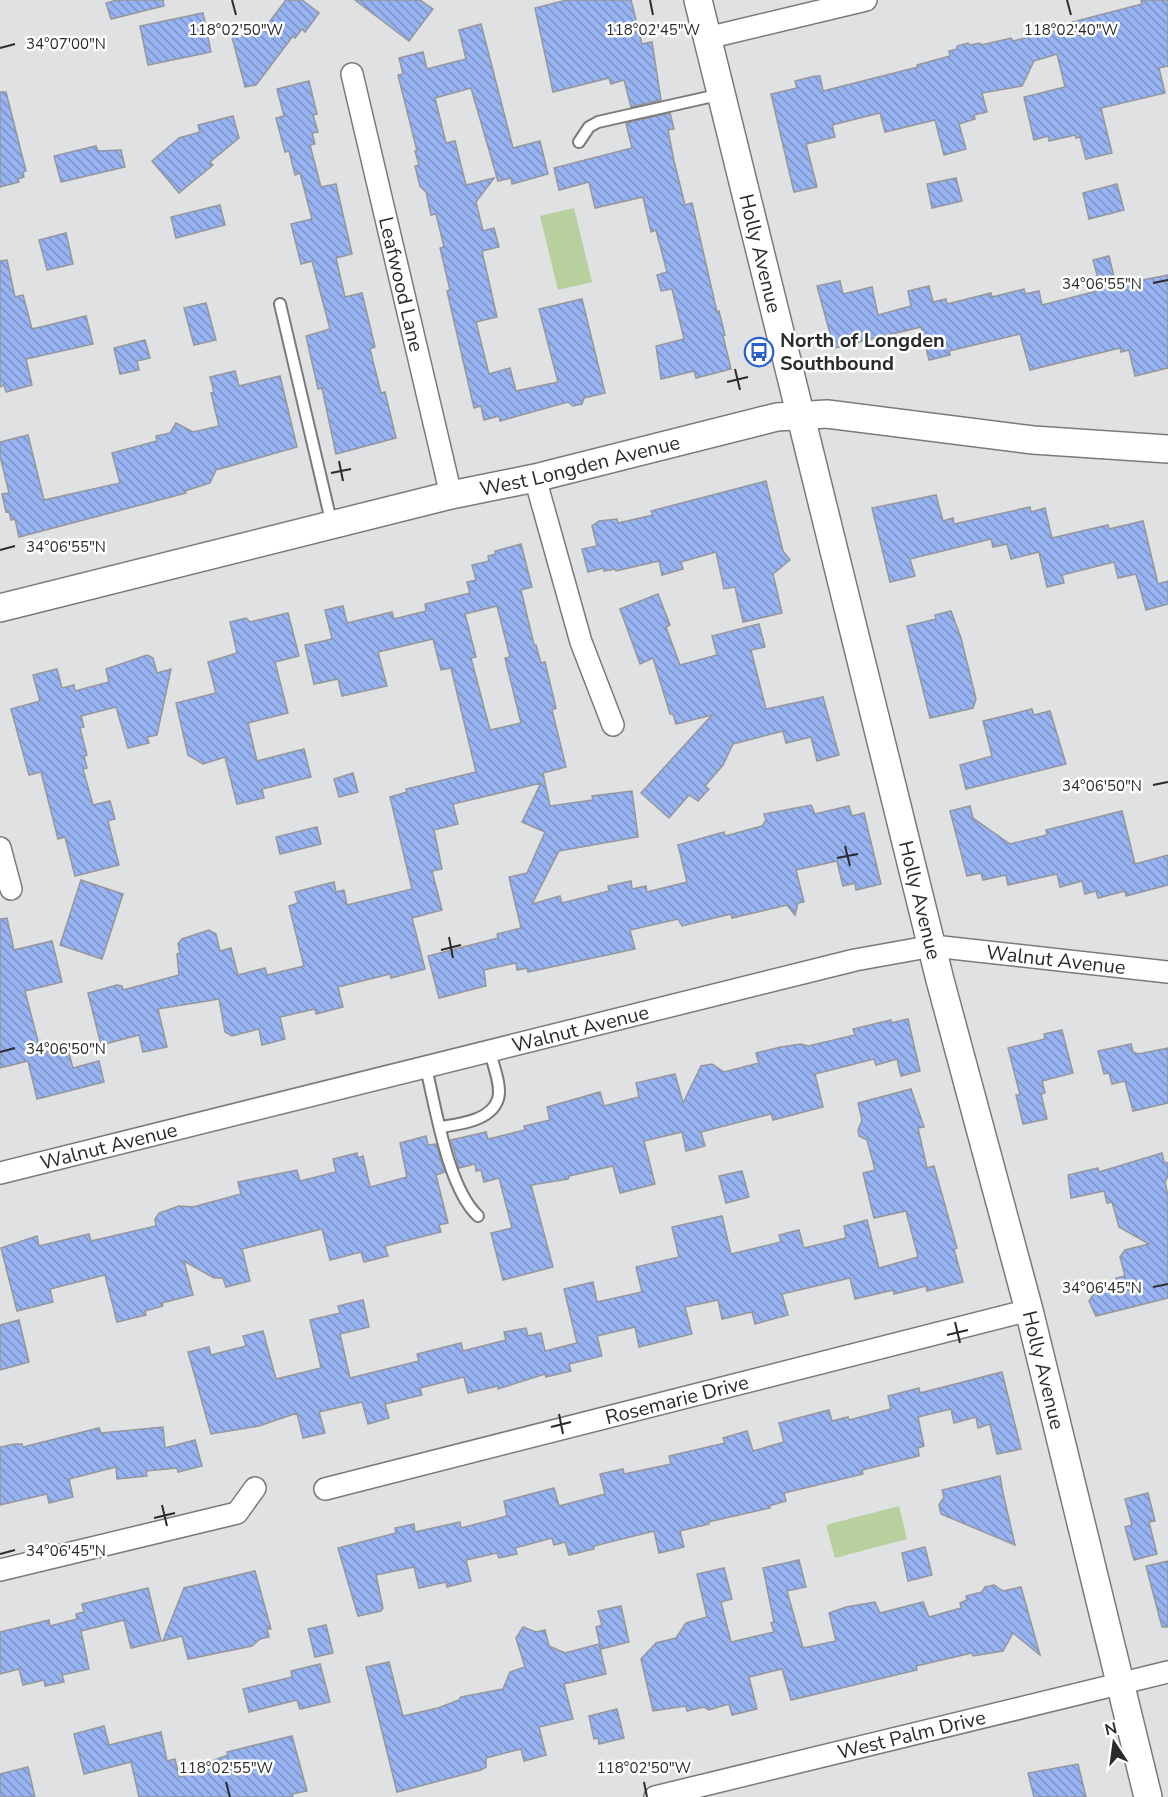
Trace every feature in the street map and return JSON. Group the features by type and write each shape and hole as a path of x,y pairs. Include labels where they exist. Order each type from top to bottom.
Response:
{"street":[{"name":"Holly Avenue","path":"698,0 933,946 1029,1310 1148,1797"},
{"path":"707,38 866,0"},
{"name":"Leafwood Lane","path":"352,74 451,495"},
{"name":"West Longden Avenue","path":"0,608 451,495 535,478 777,417 827,414 1033,440 1168,449"},
{"path":"535,478 581,642 613,725"},
{"path":"0,848 11,889"},
{"name":"Walnut Avenue","path":"0,1173 855,960 933,946 1168,972"},
{"name":"Rosemarie Drive","path":"325,1489 1029,1310"},
{"path":"0,1570 237,1513 255,1488"},
{"name":"West Palm Drive","path":"655,1797 1168,1672"}],"lane":[{"path":"579,142 589,127 598,122 722,94"},
{"path":"280,304 332,526"},
{"path":"441,1127 466,1124 490,1110 498,1099 498,1087 490,1052"},
{"path":"426,1068 455,1179 466,1205 478,1216"}],"green space":[{"path":"574,208 592,282 558,290 540,216"},
{"path":"899,1506 907,1539 835,1558 826,1525"}],"building":[{"path":"118,0 163,0 164,6 111,19 106,3"},
{"path":"286,0 302,0 319,13 305,32 302,29 295,38 293,36 256,85 245,87 232,37 264,29"},
{"path":"355,0 420,0 433,9 409,41"},
{"path":"567,0 631,0 642,44 652,42 661,100 631,107 624,80 611,84 609,78 553,92 535,8"},
{"path":"1141,0 1168,0 1168,66 1159,68 1165,93 1101,108 1112,153 1086,159 1080,137 1076,138 1075,135 1049,141 1048,136 1034,140 1024,97 1065,87 1057,54 1034,61 1022,86 982,93 987,112 974,115 975,119 959,124 966,149 944,155 935,120 885,132 880,113 832,125 835,137 806,144 817,187 794,192 771,94 797,88 795,81 815,76 820,76 823,91 918,67 917,65 950,56 949,51 957,49 957,46 968,43 970,45 980,43 981,45 1011,38 1013,41 1058,30 1057,26 1142,4"},
{"path":"203,13 211,52 148,65 140,26"},
{"path":"481,24 513,148 540,141 548,174 512,184 511,178 498,181 471,88 435,98 446,143 455,141 466,185 494,178 476,202 483,231 494,228 499,247 482,251 497,317 476,322 489,374 510,368 516,391 558,382 539,309 582,299 605,393 584,398 582,404 573,406 568,402 500,421 499,416 484,420 481,406 474,408 447,291 450,290 440,248 444,247 436,214 431,215 426,192 420,186 415,166 419,165 415,151 417,151 398,75 403,74 399,58 423,52 427,69 466,59 459,30"},
{"path":"309,81 317,114 313,115 318,132 312,133 315,144 310,145 321,187 336,184 352,254 336,258 345,297 362,293 375,347 370,349 381,393 385,392 396,438 336,454 322,388 318,389 306,336 330,329 312,261 301,264 291,224 312,219 300,173 295,175 289,151 285,152 276,118 284,116 277,89"},
{"path":"0,92 6,92 26,171 23,172 24,177 18,179 19,182 0,187"},
{"path":"670,113 674,129 668,130 674,161 685,205 692,203 717,312 719,311 725,335 723,336 731,369 696,378 694,371 661,379 656,346 684,339 672,289 661,291 657,275 667,272 656,230 651,232 643,197 595,208 589,182 559,190 554,168 632,148 626,123"},
{"path":"233,116 239,138 210,162 213,165 179,193 152,161 179,138 200,132 198,125"},
{"path":"96,146 98,151 121,150 125,167 61,182 54,156"},
{"path":"956,178 962,201 932,208 927,184"},
{"path":"1117,184 1124,210 1089,219 1083,193"},
{"path":"220,205 225,225 176,238 171,217"},
{"path":"66,233 73,264 47,270 39,240"},
{"path":"1109,256 1116,285 1168,275 1168,368 1135,376 1129,350 1121,352 1120,348 1030,370 1020,334 949,351 950,355 929,360 921,327 834,348 817,286 840,281 843,294 872,287 878,315 911,306 908,291 929,286 933,302 946,299 947,304 991,293 992,297 1024,289 1025,294 1039,291 1042,305 1101,290 1093,260"},
{"path":"7,260 15,297 23,295 32,329 86,316 93,344 26,359 32,385 6,392 4,385 0,387 0,261"},
{"path":"206,303 216,340 194,345 184,308"},
{"path":"145,340 150,358 137,361 139,370 120,374 114,348"},
{"path":"235,371 239,386 280,376 297,447 216,470 210,483 185,491 186,493 19,537 15,519 11,520 9,511 6,512 2,494 9,493 0,456 0,442 28,435 44,500 120,483 112,453 157,441 156,436 170,433 176,423 193,432 219,426 211,393 214,392 210,377"},
{"path":"766,481 783,551 790,560 773,574 782,613 743,622 735,587 724,589 716,552 681,562 683,569 662,575 659,561 616,571 615,569 604,571 604,568 588,572 582,549 597,546 592,526 599,521 617,519 618,523 653,515 651,511"},
{"path":"936,495 943,521 953,518 954,524 1030,507 1031,512 1045,508 1052,538 1108,525 1109,529 1143,521 1158,584 1168,581 1168,604 1146,610 1136,574 1118,578 1114,562 1062,575 1064,583 1047,587 1039,552 1011,559 1007,544 993,547 991,539 910,559 915,576 890,582 872,508"},
{"path":"521,544 532,587 521,590 534,645 536,645 541,663 545,662 556,708 552,710 566,767 543,773 550,806 593,800 592,796 632,791 638,837 559,851 532,904 560,896 562,903 609,891 608,886 631,881 632,889 646,886 647,892 687,882 678,845 724,832 725,836 762,826 766,820 764,814 811,805 815,814 849,806 852,816 864,813 881,884 856,890 855,883 843,886 837,861 796,870 804,902 798,903 795,915 787,905 732,918 731,914 682,926 678,919 630,930 635,949 528,972 527,968 517,970 516,963 484,970 486,986 439,998 428,956 498,938 497,934 521,928 509,877 527,873 545,832 522,822 541,783 453,804 458,824 434,830 442,869 432,871 442,910 412,918 425,969 391,978 390,974 338,987 343,1007 316,1014 315,1009 280,1017 285,1039 262,1045 259,1029 232,1036 225,1032 219,999 158,1009 167,1047 143,1052 139,1035 101,1045 88,993 117,985 122,986 123,990 179,975 177,954 180,953 178,944 182,939 209,930 216,934 220,951 231,948 238,975 265,968 267,975 304,966 289,906 298,903 295,892 334,882 336,892 344,890 347,905 412,889 390,797 407,792 406,789 476,772 451,668 441,670 433,639 378,652 387,686 342,696 338,679 314,684 305,645 332,639 325,610 343,606 347,623 392,612 394,619 426,611 425,604 470,593 467,582 476,580 472,565 489,561 488,556 496,554 495,551","holes":["497,606 510,657 505,658 521,723 490,730 471,658 476,657 465,614"]},
{"path":"658,594 670,625 666,627 680,665 717,655 712,636 759,624 765,647 751,650 766,709 823,697 839,755 817,761 811,737 786,743 783,731 733,744 723,765 705,786 709,789 698,801 689,795 669,818 641,793 712,715 676,724 673,714 670,714 653,658 640,664 620,609"},
{"path":"951,611 961,638 976,699 973,708 930,718 907,626 936,619 935,615"},
{"path":"288,613 299,656 275,662 288,713 248,723 257,761 304,749 311,777 262,789 264,798 237,804 225,757 203,764 188,755 176,703 216,693 208,662 237,653 230,622 246,618 250,622"},
{"path":"147,655 153,658 157,673 171,669 157,735 147,737 149,743 128,748 116,707 81,716 84,727 80,728 87,755 84,756 87,768 83,769 93,805 110,801 115,819 108,821 119,865 75,876 65,837 58,839 41,772 29,775 11,709 40,701 33,675 57,669 62,688 74,685 75,691 109,682 106,669"},
{"path":"1032,709 1034,715 1050,711 1066,764 966,789 960,765 992,756 983,721"},
{"path":"353,773 358,792 339,797 334,779"},
{"path":"970,806 973,818 1010,844 1047,835 1046,830 1122,811 1135,864 1168,855 1168,885 1126,896 1125,891 1098,898 1096,891 1085,894 1082,881 1060,887 1057,874 1008,885 1006,875 983,880 981,873 967,876 950,811"},
{"path":"317,827 321,844 280,854 276,837"},
{"path":"81,880 123,894 102,959 60,945"},
{"path":"7,918 14,950 52,941 62,982 25,991 41,1053 68,1049 73,1068 99,1061 104,1082 37,1099 28,1061 0,1068 0,919"},
{"path":"908,1019 920,1071 901,1076 897,1059 876,1065 874,1059 815,1074 823,1107 773,1120 771,1114 701,1132 705,1146 686,1151 682,1132 644,1141 655,1184 620,1193 613,1166 569,1176 568,1179 531,1185 553,1267 503,1280 491,1233 512,1228 499,1178 484,1182 481,1170 476,1171 475,1164 459,1168 451,1140 486,1132 488,1139 525,1130 524,1126 550,1120 547,1107 600,1092 604,1106 639,1097 636,1083 675,1074 683,1103 701,1066 712,1064 724,1072 759,1063 756,1053 801,1044 808,1046 855,1035 853,1029 891,1020 891,1023"},
{"path":"1062,1030 1073,1073 1042,1081 1045,1093 1041,1094 1047,1119 1023,1124 1016,1095 1020,1095 1008,1048 1045,1039 1044,1034"},
{"path":"1131,1044 1133,1052 1138,1054 1168,1048 1168,1103 1133,1111 1125,1081 1112,1084 1109,1073 1104,1074 1098,1051"},
{"path":"911,1089 924,1127 918,1128 927,1168 934,1166 957,1248 954,1249 963,1282 927,1291 926,1286 894,1294 893,1290 855,1299 850,1278 782,1294 788,1315 755,1324 752,1312 722,1319 718,1300 685,1307 692,1334 639,1347 635,1327 597,1336 602,1356 569,1364 571,1371 546,1377 545,1374 498,1389 498,1386 468,1393 464,1377 420,1388 422,1395 385,1404 389,1418 368,1424 362,1402 319,1412 325,1433 303,1438 297,1413 259,1426 211,1434 188,1352 209,1347 211,1355 246,1346 243,1336 263,1331 276,1379 321,1368 310,1320 340,1313 338,1306 363,1300 369,1327 340,1334 350,1378 419,1361 417,1354 461,1343 463,1351 506,1340 504,1332 526,1328 528,1336 541,1333 545,1351 577,1343 564,1289 593,1282 597,1302 642,1292 636,1267 679,1257 672,1227 722,1216 731,1254 781,1242 779,1235 799,1230 804,1248 846,1238 844,1226 867,1220 879,1268 918,1257 906,1211 874,1218 863,1173 875,1170 867,1140 859,1136 858,1130 862,1120 858,1103"},
{"path":"426,1136 428,1145 436,1144 445,1172 436,1175 448,1223 439,1225 441,1232 385,1246 388,1256 364,1262 361,1252 330,1260 322,1229 242,1249 250,1281 226,1287 223,1278 214,1278 184,1261 193,1295 162,1303 163,1306 145,1311 146,1315 117,1322 105,1275 50,1289 53,1302 17,1311 1,1248 37,1236 39,1246 89,1234 91,1241 156,1226 155,1219 159,1213 179,1206 193,1207 241,1194 238,1182 297,1170 300,1181 336,1172 333,1159 357,1153 358,1158 363,1156 370,1187 407,1177 400,1143"},
{"path":"1162,1153 1164,1162 1168,1163 1168,1176 1165,1182 1168,1196 1168,1298 1096,1316 1089,1301 1095,1292 1118,1287 1116,1278 1125,1276 1120,1257 1125,1250 1149,1244 1119,1227 1112,1202 1107,1203 1104,1191 1071,1198 1068,1175 1098,1168 1099,1172"},
{"path":"742,1171 749,1197 726,1203 719,1176"},
{"path":"19,1320 29,1362 0,1370 0,1325"},
{"path":"1002,1372 1021,1449 997,1454 990,1424 978,1428 976,1417 954,1423 951,1409 918,1417 924,1446 918,1448 919,1456 862,1470 863,1474 784,1493 786,1501 769,1506 770,1508 680,1531 684,1547 659,1553 654,1531 594,1546 594,1549 569,1555 565,1542 554,1545 552,1538 515,1548 517,1554 499,1558 497,1553 466,1560 471,1581 447,1587 446,1582 419,1588 414,1567 376,1575 383,1608 381,1611 358,1616 338,1548 396,1533 395,1528 414,1524 415,1532 460,1522 461,1528 507,1516 504,1501 554,1488 559,1506 605,1494 600,1474 623,1469 624,1474 671,1464 669,1456 725,1443 723,1438 747,1431 753,1451 784,1442 779,1423 829,1410 832,1421 848,1417 849,1420 891,1409 888,1396 919,1388 920,1393"},
{"path":"163,1427 165,1448 195,1440 202,1466 178,1472 177,1468 146,1471 147,1476 117,1479 116,1467 69,1479 73,1497 49,1503 47,1494 0,1505 0,1447 22,1444 23,1447 99,1428 101,1433"},
{"path":"1000,1476 1015,1545 941,1514 939,1505 944,1497 942,1490"},
{"path":"1148,1493 1155,1521 1149,1522 1157,1554 1134,1560 1125,1527 1132,1525 1125,1499"},
{"path":"925,1547 932,1575 908,1581 902,1553"},
{"path":"799,1560 806,1587 787,1591 803,1648 836,1641 829,1613 846,1607 875,1602 880,1613 923,1602 929,1617 961,1608 960,1603 967,1600 966,1596 982,1592 985,1587 994,1585 1003,1591 1021,1587 1040,1655 1013,1633 1003,1651 973,1656 972,1653 916,1666 917,1670 791,1700 782,1669 749,1677 757,1709 732,1715 729,1704 709,1710 704,1707 687,1711 686,1706 653,1711 641,1659 656,1643 676,1638 686,1623 707,1617 697,1574 724,1568 732,1599 721,1602 731,1642 774,1632 763,1568"},
{"path":"1168,1561 1168,1627 1162,1627 1146,1566"},
{"path":"255,1571 271,1629 267,1629 269,1637 260,1639 252,1646 188,1659 182,1636 163,1641 184,1588"},
{"path":"148,1588 161,1641 131,1648 124,1620 81,1631 89,1669 62,1675 64,1682 45,1686 44,1680 23,1685 19,1669 0,1674 0,1632 49,1620 50,1626 77,1619 76,1614 84,1612 82,1604"},
{"path":"621,1606 629,1642 601,1649 596,1627 602,1625 598,1611"},
{"path":"326,1625 333,1653 315,1657 308,1629"},
{"path":"523,1627 536,1632 545,1630 549,1646 565,1653 599,1644 606,1674 564,1684 573,1719 539,1727 546,1755 524,1761 521,1749 486,1758 486,1767 481,1770 397,1792 366,1667 389,1662 403,1716 438,1708 459,1700 461,1697 503,1689 510,1672 525,1667 516,1638"},
{"path":"320,1664 330,1702 300,1709 297,1700 249,1712 243,1689 292,1677 291,1671"},
{"path":"617,1709 624,1738 599,1744 598,1738 594,1739 589,1716"},
{"path":"104,1726 109,1745 161,1732 167,1761 175,1759 179,1777 211,1769 209,1762 228,1755 227,1752 292,1736 307,1791 292,1794 293,1797 139,1797 131,1762 84,1774 74,1734"},
{"path":"1078,1764 1086,1797 1034,1797 1028,1773"},
{"path":"28,1767 35,1797 0,1797 0,1774"}],"place":[{"name":"North of Longden Southbound","path":"759,352"}]}
